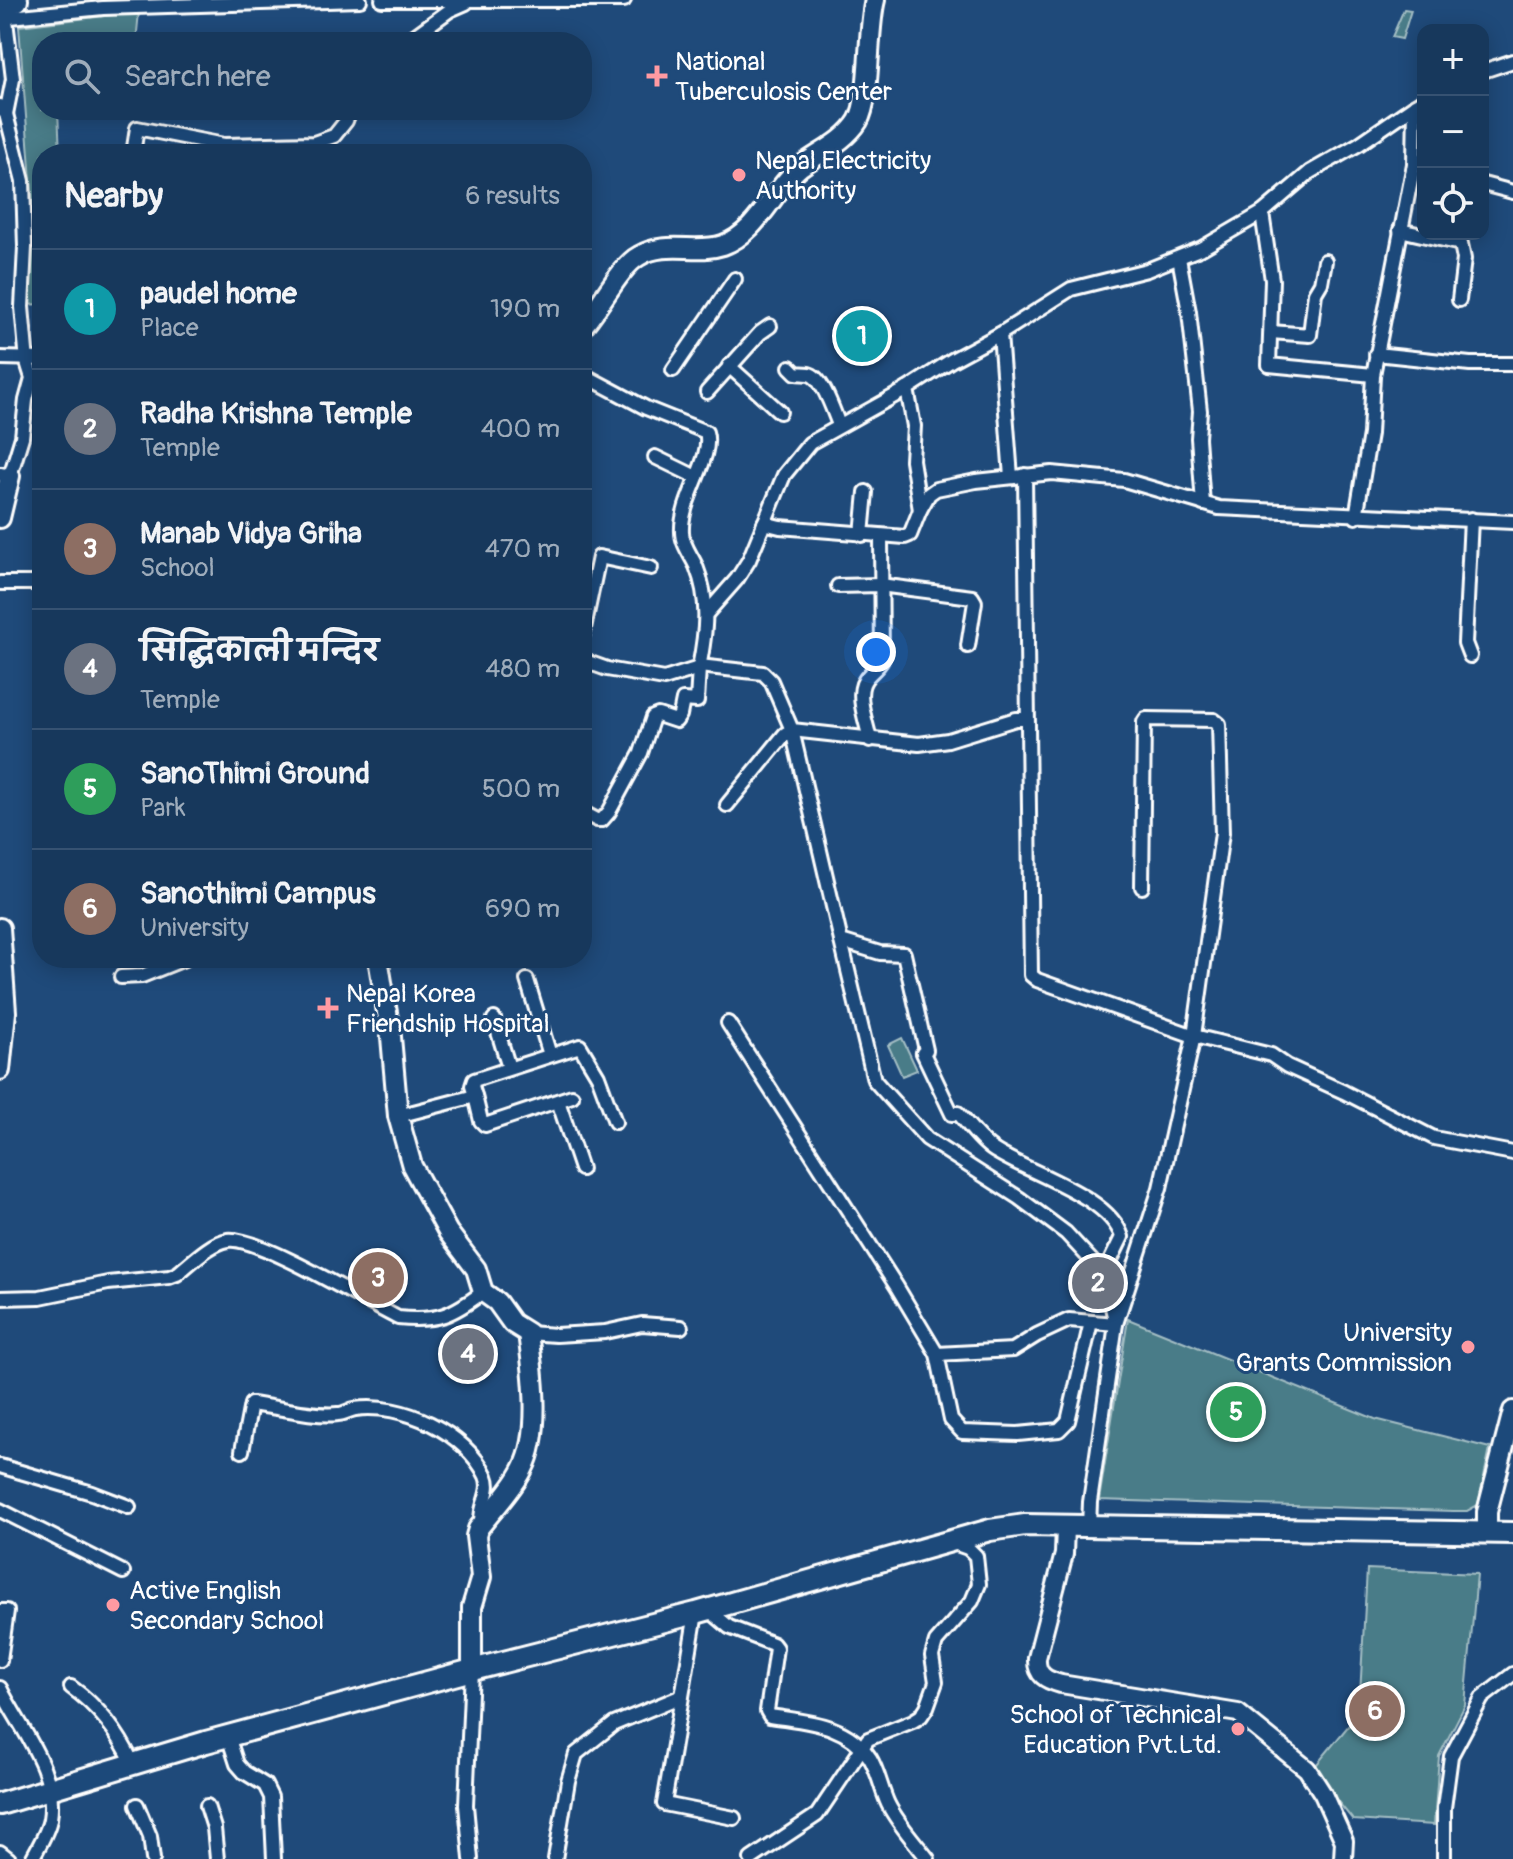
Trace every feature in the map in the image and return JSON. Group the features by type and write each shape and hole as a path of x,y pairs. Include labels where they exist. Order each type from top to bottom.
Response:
{"main road":[{"path":"592,317 639,255 674,247 713,247 735,239 799,168 854,126 863,103 875,0"},
{"path":"0,518 5,475"},
{"path":"0,928 0,1070"},
{"path":"380,968 391,1037 398,1116 414,1173 448,1232 476,1269 483,1292 497,1302 512,1323 528,1333 533,1396 531,1447 522,1472 476,1536 481,1577 472,1607 472,1670"},
{"path":"1487,1533 1487,1512 1513,1411"},
{"path":"0,1804 228,1736 703,1612 990,1530 1025,1525 1513,1533"}],"street":[{"path":"5,475 22,437 32,378 22,307 25,247 23,181 3,110 13,79 5,8 360,0"},
{"path":"382,0 624,0"},
{"path":"420,32 450,10 469,1"},
{"path":"1489,69 1513,61"},
{"path":"707,613 749,560 784,475 810,443 907,389 1071,289 1147,270 1202,248 1262,213 1310,172 1359,144 1417,103"},
{"path":"269,144 314,143 334,136 346,120"},
{"path":"135,144 137,128 219,144"},
{"path":"1356,517 1370,434 1376,354 1400,230 1417,168"},
{"path":"1489,186 1513,192"},
{"path":"1262,213 1272,280 1269,365 1373,375"},
{"path":"1400,230 1461,244 1464,259 1459,300"},
{"path":"1179,258 1189,312 1200,411 1198,438 1203,504"},
{"path":"1271,332 1310,335 1315,293 1321,283 1325,261"},
{"path":"673,370 735,279"},
{"path":"707,392 760,333 770,326"},
{"path":"1000,334 1011,477"},
{"path":"1376,354 1470,364 1513,364"},
{"path":"0,358 32,358"},
{"path":"729,366 780,412"},
{"path":"790,367 796,373 808,373 815,377 825,391 839,425"},
{"path":"592,379 646,408 706,432 708,439 706,452 684,504 682,532 705,594 707,613 697,701 683,700 676,721 658,715 653,717 641,753 609,812 602,820 592,817"},
{"path":"907,389 914,426 912,460 920,510"},
{"path":"655,457 696,477"},
{"path":"764,523 881,537 910,535 929,494 946,485 1070,473 1124,480 1219,508 1356,517 1513,522"},
{"path":"1025,475 1031,975 1037,980 1194,1036 1271,1055 1287,1066 1434,1138 1513,1153"},
{"path":"862,535 866,492"},
{"path":"1470,656 1465,643 1471,519"},
{"path":"870,740 861,693 862,685 882,660 881,537"},
{"path":"592,590 599,557 651,568"},
{"path":"0,583 32,583"},
{"path":"838,586 880,585 972,597 975,602 968,646"},
{"path":"592,663 622,673 664,679 699,667 763,673 771,681 792,730 874,1080 927,1139 1019,1198 1066,1233 1104,1274 1116,1324"},
{"path":"727,805 785,734 792,730 919,744 948,740 1016,719 1027,719"},
{"path":"1089,1527 1116,1324 1160,1188 1194,1036 1222,833 1219,724 1214,720 1146,719 1144,722 1142,887"},
{"path":"841,941 880,953 904,954 926,1050 923,1053 952,1114 958,1113 990,1148 1092,1203 1118,1224 1122,1237 1104,1274"},
{"path":"121,977 152,973 164,968"},
{"path":"527,980 550,1055"},
{"path":"494,1019 509,1068"},
{"path":"728,1023 937,1354 951,1420 962,1432 1018,1434 1059,1430 1068,1421 1091,1322"},
{"path":"572,1096 485,1125 481,1121 472,1086 474,1080 580,1046 598,1076 615,1122"},
{"path":"398,1116 475,1096"},
{"path":"558,1101 581,1169"},
{"path":"0,1298 40,1297 108,1283 169,1277 217,1243 230,1240 261,1246 398,1318 412,1320 455,1313 483,1292"},
{"path":"937,1354 1013,1350 1069,1320 1116,1324"},
{"path":"528,1333 605,1332 642,1324 681,1327"},
{"path":"242,1451 251,1404 337,1415 356,1409 412,1415 432,1423 450,1436 468,1451 486,1476 488,1485 480,1515 482,1524"},
{"path":"0,1466 129,1507"},
{"path":"0,1510 123,1572"},
{"path":"1065,1527 1064,1554 1037,1658 1038,1669 1044,1678 1061,1684 1238,1713 1307,1769 1323,1794 1344,1841 1343,1859"},
{"path":"751,1859 817,1815 861,1746 877,1733 921,1716 936,1682 934,1648 976,1594 980,1575 976,1556 982,1539 990,1530"},
{"path":"947,1541 968,1548 976,1556"},
{"path":"0,1611 7,1611 0,1660"},
{"path":"734,1818 664,1804 682,1696 703,1612 729,1627 773,1644 776,1648 767,1711 770,1716 831,1727 846,1733 861,1746 871,1760 896,1820 928,1859"},
{"path":"471,1859 466,1805 472,1670"},
{"path":"1444,1859 1444,1808 1451,1756 1482,1698 1513,1674"},
{"path":"71,1687 93,1705 122,1740 133,1764"},
{"path":"1,1694 32,1745 51,1789 50,1821 32,1859"},
{"path":"555,1859 568,1781 576,1754 614,1724 682,1696"},
{"path":"228,1736 237,1764 269,1790 273,1803 274,1859"},
{"path":"137,1805 148,1828 153,1859"},
{"path":"207,1806 214,1828 217,1859"},
{"path":"0,1852 9,1859"}],"green space":[{"path":"1404,9 1411,10 1402,39 1392,37"},
{"path":"139,12 137,32 32,32 32,120 58,120 60,144 32,144 32,193 19,26"},
{"path":"32,254 32,305 25,305"},
{"path":"902,1038 917,1070 902,1076 888,1045"},
{"path":"1128,1319 1375,1419 1490,1448 1478,1505 1467,1511 1453,1511 1099,1500"},
{"path":"1367,1569 1477,1574 1465,1705 1439,1756 1434,1825 1353,1820 1312,1770 1359,1713"}],"place":[{"name":"National Tuberculosis Center","path":"657,76"},
{"name":"Nepal Electricity Authority","path":"739,175"},
{"name":"paudel home","path":"862,336"},
{"name":"Nepal Korea Friendship Hospital","path":"328,1008"},
{"name":"Manab Vidya Griha","path":"378,1278"},
{"name":"Radha Krishna Temple","path":"1098,1283"},
{"name":"University Grants Commission","path":"1468,1347"},
{"name":"सिद्धिकाली मन्दिर","path":"468,1354"},
{"name":"SanoThimi Ground","path":"1236,1412"},
{"name":"Active English Secondary School","path":"113,1605"},
{"name":"Sanothimi Campus","path":"1375,1711"},
{"name":"School of Technical Education Pvt.Ltd.","path":"1238,1729"}]}
